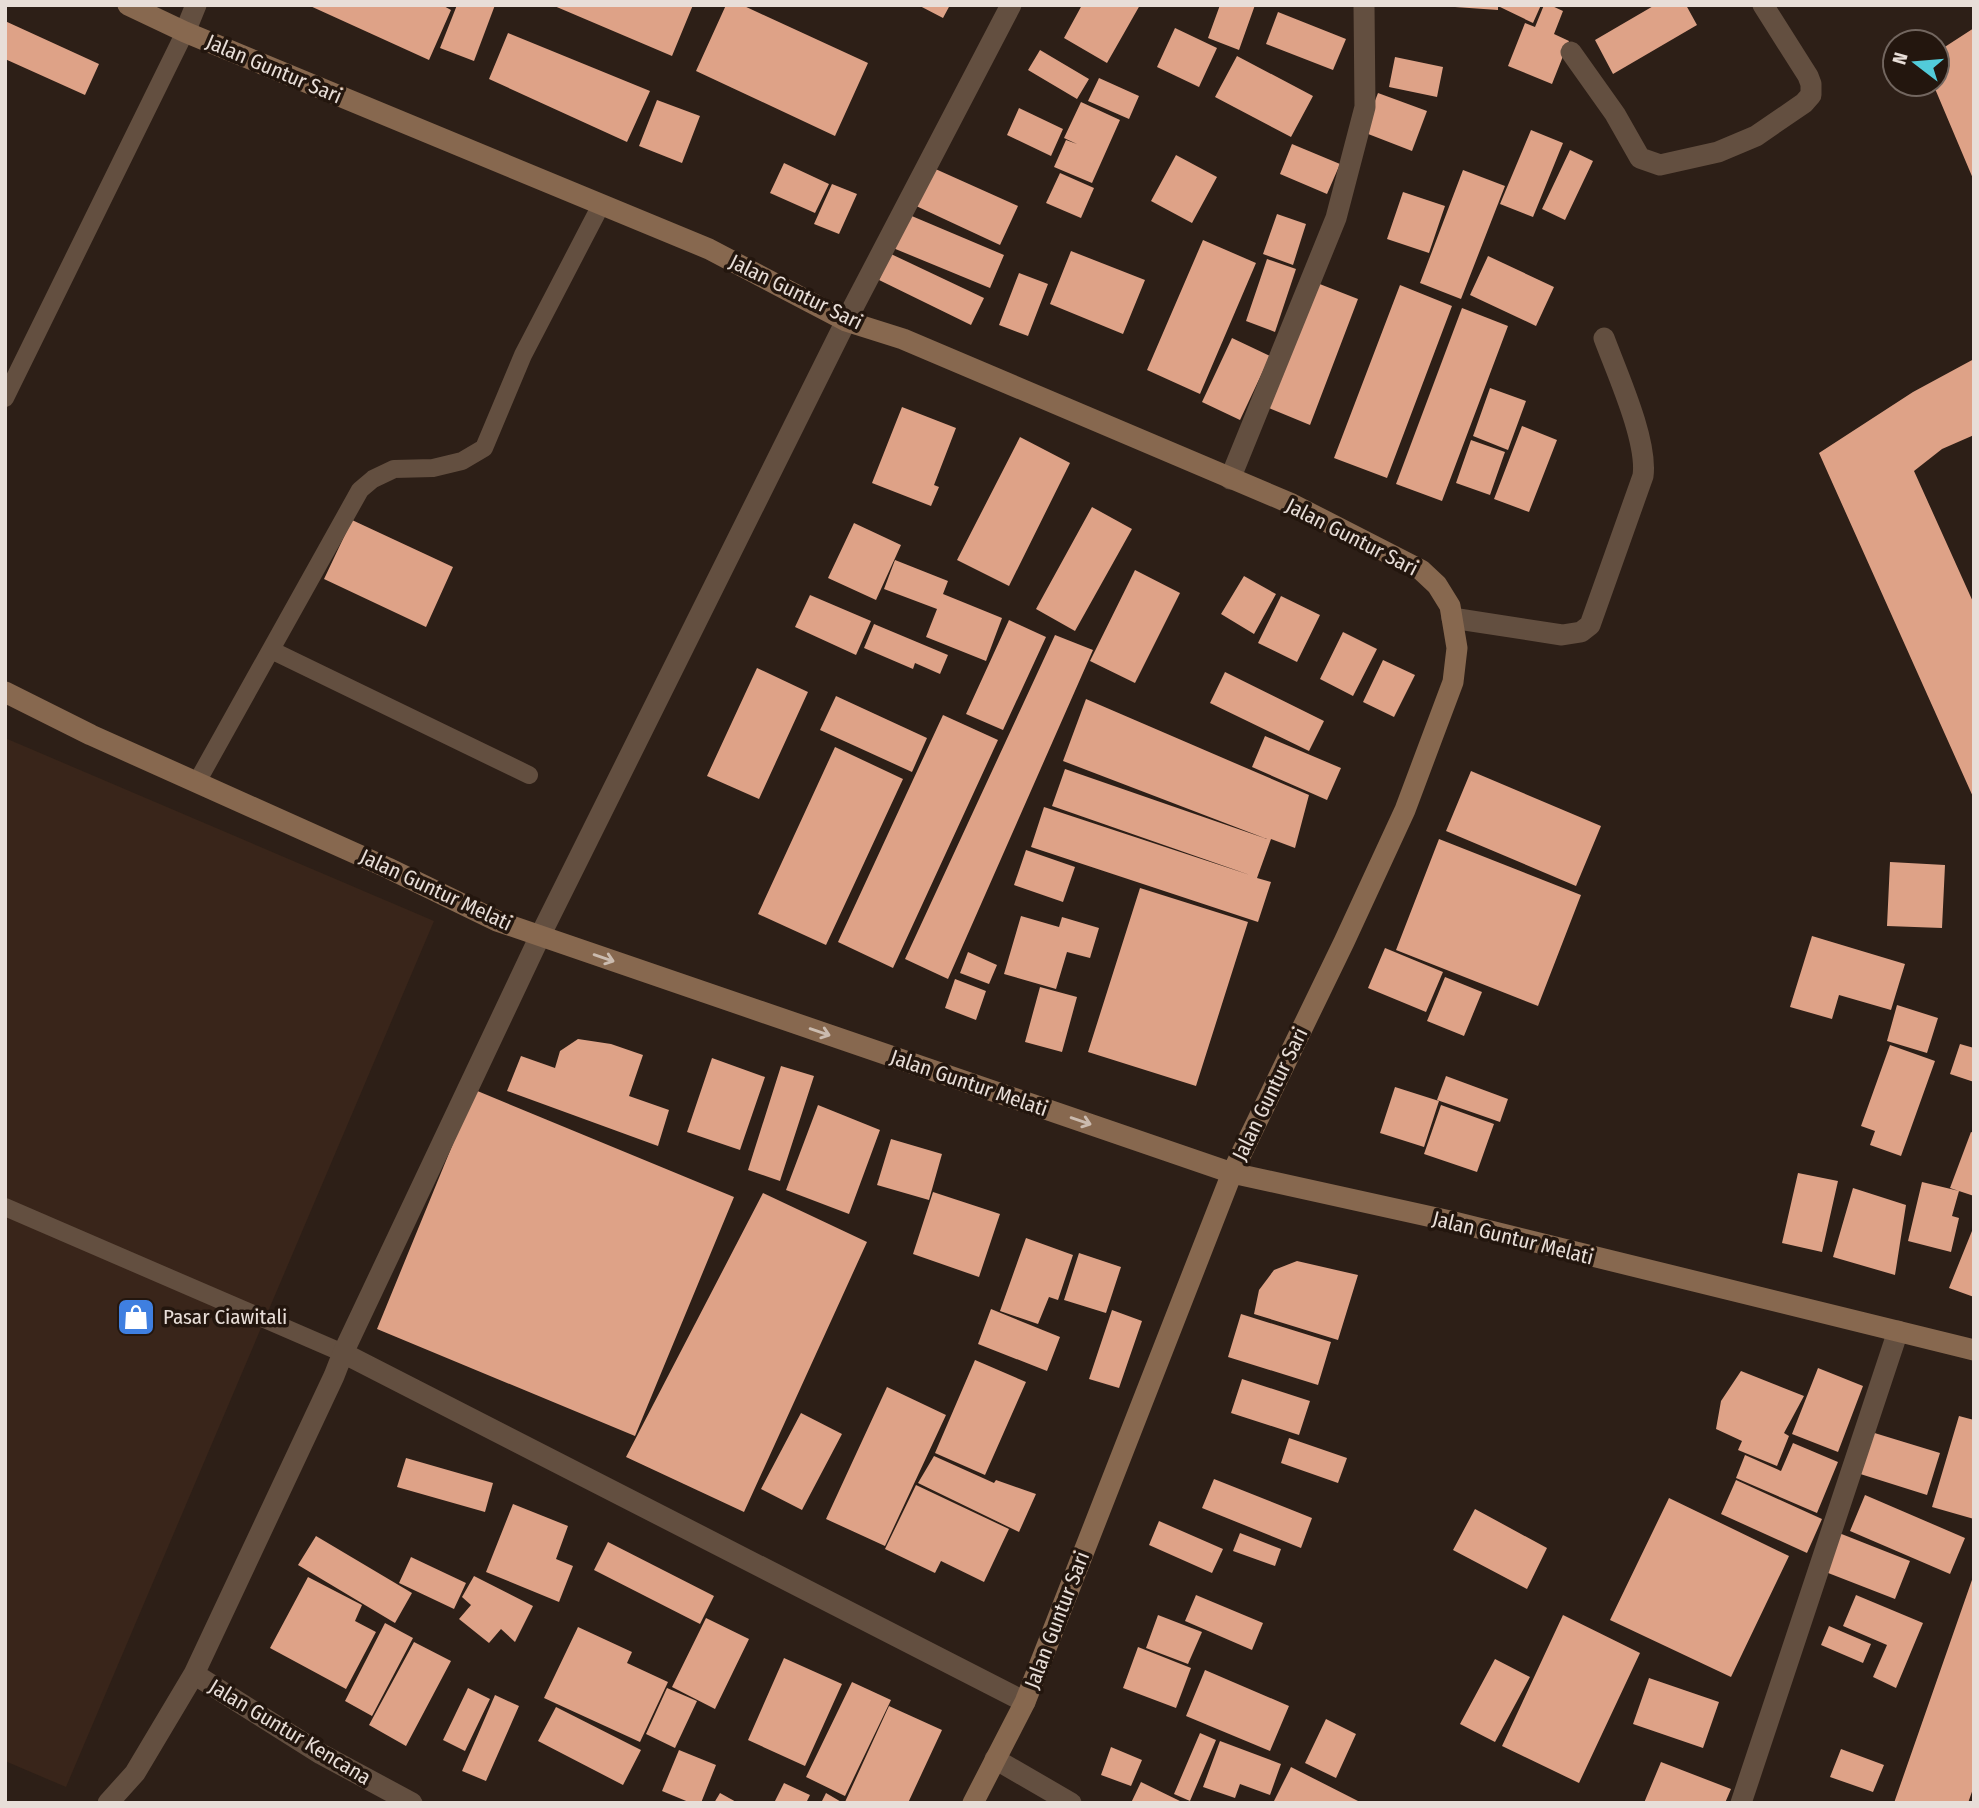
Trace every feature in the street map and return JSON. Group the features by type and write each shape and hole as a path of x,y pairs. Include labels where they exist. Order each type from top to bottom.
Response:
{"street":[{"name":"Jalan Guntur Sari","path":"128,5 185,32 709,249 846,321 903,339 1292,504 1420,570 1437,585 1450,606 1457,648 1454,682 1405,810 1232,1173 1025,1702 974,1803"},
{"path":"185,32 197,5"},
{"path":"194,1674 540,936 846,321 1011,5"},
{"path":"1230,479 1336,218 1365,107 1364,5"},
{"path":"1571,52 1615,114 1640,158 1660,164 1718,152 1756,136 1804,103 1811,95 1808,76 1763,5"},
{"path":"1452,618 1562,635 1581,632 1590,625 1643,476 1645,463 1636,427 1604,338"},
{"name":"Jalan Guntur Melati","path":"5,692 92,735 388,868 497,921 1232,1173 1450,1221 1974,1350"},
{"path":"1741,1803 1898,1331"},
{"path":"343,1353 1025,1702"},
{"name":"Jalan Guntur Kencana","path":"108,1803 135,1773 194,1674 321,1754 412,1803"},
{"path":"995,1759 1071,1803"}],"lane":[{"path":"5,398 185,32"},
{"path":"197,782 360,490 373,479 394,469 433,468 462,461 484,448 523,355 601,205"},
{"path":"271,650 529,775"},
{"path":"5,1207 343,1353"}],"shaded area":[{"name":"Pasar Ciawitali","path":"5,738 434,921 66,1787 5,1761"}],"building":[{"path":"308,5 442,5 451,10 429,60"},
{"path":"457,5 495,5 474,61 440,48"},
{"path":"552,5 693,5 672,56"},
{"path":"726,5 742,5 868,63 835,136 696,71"},
{"path":"918,5 950,5 943,18"},
{"path":"1082,5 1140,5 1107,63 1064,38"},
{"path":"1220,5 1255,5 1239,50 1208,38"},
{"path":"1498,5 1498,10 1455,7"},
{"path":"1541,5 1533,23 1500,7"},
{"path":"1544,5 1563,11 1554,34 1569,41 1552,84 1508,66 1525,23 1535,27"},
{"path":"1655,5 1686,5 1697,25 1613,74 1595,40"},
{"path":"1278,12 1346,39 1333,70 1266,44"},
{"path":"5,21 99,64 85,95 5,59"},
{"path":"1175,28 1217,48 1199,87 1157,67"},
{"path":"1974,28 1974,181 1939,98 1951,98 1951,43"},
{"path":"508,33 650,91 627,142 489,79"},
{"path":"1040,50 1089,79 1077,99 1028,70"},
{"path":"1237,56 1313,96 1291,137 1215,97"},
{"path":"1395,57 1443,67 1437,97 1389,87"},
{"path":"1099,78 1139,96 1129,119 1088,101"},
{"path":"1378,93 1427,111 1412,151 1363,132"},
{"path":"657,100 700,116 682,163 639,146"},
{"path":"1081,102 1120,120 1092,183 1054,167 1066,140 1077,144 1064,138"},
{"path":"1019,108 1063,129 1051,156 1007,135"},
{"path":"1531,130 1563,143 1533,217 1500,204"},
{"path":"1292,144 1340,164 1327,194 1280,174"},
{"path":"1570,150 1593,161 1565,220 1542,209"},
{"path":"1176,155 1217,177 1192,223 1151,201"},
{"path":"784,163 829,184 815,213 770,193"},
{"path":"931,167 1018,206 1000,245 914,205"},
{"path":"1463,170 1505,186 1461,299 1420,283"},
{"path":"1060,173 1094,188 1081,218 1046,203"},
{"path":"832,184 857,194 839,234 814,224"},
{"path":"1403,192 1445,206 1429,253 1387,239"},
{"path":"907,214 1004,255 990,288 893,248"},
{"path":"1277,214 1306,224 1293,265 1263,254"},
{"path":"1203,240 1256,263 1200,394 1147,370"},
{"path":"1071,251 1145,280 1123,334 1050,304"},
{"path":"891,254 984,298 971,325 879,280"},
{"path":"1488,256 1554,287 1536,326 1470,295"},
{"path":"1267,259 1296,269 1275,332 1246,321"},
{"path":"1019,273 1048,284 1028,336 999,325"},
{"path":"1312,281 1358,299 1310,425 1264,406"},
{"path":"1400,285 1452,306 1387,478 1334,458"},
{"path":"1462,308 1508,326 1442,501 1396,484"},
{"path":"1232,338 1270,356 1240,420 1202,402"},
{"path":"1974,359 1974,435 1942,449 1914,471 1974,604 1974,799 1819,453 1913,392"},
{"path":"1490,388 1526,401 1508,450 1473,436"},
{"path":"902,407 956,428 934,485 939,487 931,506 872,483"},
{"path":"1522,426 1557,440 1529,512 1494,499"},
{"path":"1020,437 1070,463 1009,586 957,560"},
{"path":"1471,440 1505,452 1490,495 1456,483"},
{"path":"1092,507 1132,529 1075,631 1036,609"},
{"path":"352,520 453,567 426,627 324,579"},
{"path":"854,523 901,545 876,600 828,578"},
{"path":"895,560 948,581 943,594 1002,618 986,661 926,637 937,609 884,589"},
{"path":"1135,570 1180,593 1135,683 1090,661"},
{"path":"1244,576 1276,594 1254,634 1221,614"},
{"path":"810,595 871,621 856,655 795,627"},
{"path":"1281,596 1320,615 1297,662 1258,643"},
{"path":"1009,620 1046,637 1003,730 966,714"},
{"path":"874,624 948,655 940,674 915,663 913,669 864,648"},
{"path":"1343,632 1377,649 1353,696 1320,679"},
{"path":"1055,635 1093,650 948,979 905,959"},
{"path":"1383,660 1415,675 1394,717 1363,702"},
{"path":"757,668 808,692 759,799 707,776"},
{"path":"1225,672 1324,721 1309,751 1210,703"},
{"path":"836,696 927,738 912,772 820,730"},
{"path":"1086,699 1309,795 1295,848 1271,839 1257,878 1271,882 1258,922 1031,847 1044,807 1250,875 1052,806 1065,769 1267,839 1063,761"},
{"path":"943,715 998,740 893,968 838,942"},
{"path":"1265,736 1341,768 1327,800 1252,767"},
{"path":"835,747 903,779 826,945 758,914"},
{"path":"1471,771 1601,826 1576,886 1446,831"},
{"path":"1439,839 1581,895 1538,1006 1396,950"},
{"path":"1026,850 1075,867 1063,902 1014,885"},
{"path":"1890,862 1945,865 1942,928 1887,926"},
{"path":"1140,888 1248,922 1196,1086 1088,1052"},
{"path":"1021,916 1059,927 1062,917 1099,928 1090,958 1067,952 1056,989 1004,974"},
{"path":"1812,936 1905,964 1891,1010 1839,995 1832,1019 1790,1007"},
{"path":"1385,948 1443,972 1426,1012 1368,988"},
{"path":"968,952 997,965 989,984 960,973"},
{"path":"1445,977 1482,992 1464,1036 1427,1021"},
{"path":"955,979 986,991 976,1020 945,1008"},
{"path":"1040,987 1077,997 1062,1052 1025,1042"},
{"path":"1897,1005 1938,1018 1927,1053 1887,1041"},
{"path":"578,1039 611,1044 643,1055 629,1096 669,1110 658,1146 507,1091 521,1056 555,1068 560,1051"},
{"path":"1960,1044 1974,1048 1974,1082 1950,1074"},
{"path":"1890,1045 1935,1061 1901,1156 1870,1145 1875,1131 1861,1126"},
{"path":"712,1058 765,1077 740,1150 687,1132"},
{"path":"781,1066 814,1076 780,1181 748,1170"},
{"path":"1446,1076 1508,1099 1500,1122 1437,1100"},
{"path":"1395,1087 1439,1101 1424,1147 1380,1133"},
{"path":"475,1090 734,1197 635,1436 377,1329"},
{"path":"818,1105 880,1130 849,1214 786,1190"},
{"path":"1441,1105 1494,1124 1477,1172 1424,1154"},
{"path":"1971,1132 1974,1133 1974,1196 1950,1188"},
{"path":"891,1139 942,1154 929,1200 877,1185"},
{"path":"1798,1173 1838,1181 1822,1252 1782,1243"},
{"path":"1922,1182 1959,1191 1952,1216 1959,1218 1951,1252 1908,1241"},
{"path":"1853,1188 1906,1205 1895,1275 1833,1257"},
{"path":"933,1192 1000,1214 979,1277 913,1254"},
{"path":"763,1193 867,1242 744,1512 626,1457"},
{"path":"1974,1226 1974,1297 1949,1288"},
{"path":"1026,1238 1073,1255 1058,1300 1049,1297 1038,1324 1000,1311"},
{"path":"1079,1253 1121,1267 1106,1313 1064,1300"},
{"path":"1297,1261 1358,1275 1338,1340 1254,1314 1259,1290 1274,1270"},
{"path":"991,1309 1060,1337 1047,1371 978,1344"},
{"path":"1112,1310 1142,1321 1119,1388 1089,1379"},
{"path":"1241,1314 1331,1342 1318,1385 1228,1357"},
{"path":"975,1360 1026,1382 985,1475 935,1453"},
{"path":"1818,1368 1863,1386 1838,1452 1792,1434"},
{"path":"1741,1371 1804,1396 1784,1433 1789,1436 1777,1466 1738,1450 1742,1441 1716,1429 1721,1401"},
{"path":"1242,1379 1310,1401 1299,1435 1231,1413"},
{"path":"887,1387 946,1415 885,1546 826,1519"},
{"path":"801,1413 842,1434 802,1510 761,1489"},
{"path":"1959,1416 1974,1420 1974,1519 1932,1507"},
{"path":"1868,1431 1940,1453 1927,1495 1854,1472"},
{"path":"1289,1438 1347,1458 1338,1483 1281,1463"},
{"path":"1793,1443 1838,1462 1817,1513 1736,1478 1745,1455 1781,1471"},
{"path":"934,1456 994,1483 996,1480 1036,1494 1019,1532 918,1483"},
{"path":"406,1458 493,1483 485,1512 397,1487"},
{"path":"1214,1479 1312,1518 1301,1548 1202,1508"},
{"path":"1736,1480 1822,1519 1807,1553 1721,1514"},
{"path":"916,1485 1009,1529 984,1582 941,1561 935,1573 885,1549"},
{"path":"1865,1495 1965,1538 1950,1574 1850,1531"},
{"path":"1669,1498 1789,1556 1731,1677 1610,1620"},
{"path":"513,1504 568,1526 556,1559 573,1566 559,1602 486,1572"},
{"path":"1475,1509 1547,1548 1527,1589 1453,1550"},
{"path":"1159,1521 1223,1549 1212,1573 1149,1545"},
{"path":"1240,1533 1281,1549 1275,1566 1233,1551"},
{"path":"1839,1533 1910,1561 1895,1599 1823,1571"},
{"path":"316,1536 412,1593 395,1623 298,1565"},
{"path":"608,1542 714,1596 700,1624 594,1570"},
{"path":"411,1557 466,1583 454,1609 399,1583"},
{"path":"474,1576 533,1606 515,1642 501,1629 489,1643 459,1619 471,1605 462,1597"},
{"path":"308,1577 362,1605 355,1621 376,1632 346,1689 270,1648"},
{"path":"1973,1577 1974,1786 1968,1803 1894,1803"},
{"path":"1196,1595 1263,1623 1252,1650 1185,1621"},
{"path":"1856,1595 1923,1623 1896,1688 1873,1677 1887,1645 1843,1626"},
{"path":"1158,1615 1202,1632 1188,1664 1146,1648"},
{"path":"1563,1615 1640,1653 1579,1783 1502,1746"},
{"path":"706,1618 749,1639 715,1709 672,1687"},
{"path":"385,1623 413,1638 372,1716 345,1701"},
{"path":"1829,1626 1871,1644 1863,1663 1821,1645"},
{"path":"578,1627 632,1652 627,1663 668,1682 640,1742 544,1698"},
{"path":"414,1642 451,1661 406,1746 369,1725"},
{"path":"1138,1647 1191,1668 1176,1708 1123,1688"},
{"path":"784,1658 842,1684 805,1766 748,1740"},
{"path":"1495,1659 1530,1677 1495,1742 1460,1724"},
{"path":"1205,1670 1289,1706 1270,1751 1186,1716"},
{"path":"1649,1678 1719,1702 1703,1748 1633,1724"},
{"path":"852,1682 891,1700 845,1796 806,1777"},
{"path":"468,1688 490,1699 465,1751 443,1740"},
{"path":"667,1688 697,1701 675,1748 646,1734"},
{"path":"495,1695 519,1706 486,1781 462,1771"},
{"path":"889,1706 942,1730 908,1803 847,1803 845,1802"},
{"path":"556,1707 641,1750 623,1785 538,1741"},
{"path":"1326,1719 1356,1734 1336,1778 1305,1763"},
{"path":"1200,1733 1216,1740 1190,1801 1174,1794"},
{"path":"1220,1741 1281,1764 1270,1795 1240,1784 1235,1798 1203,1787"},
{"path":"1111,1747 1142,1760 1131,1786 1101,1775"},
{"path":"1841,1749 1884,1765 1873,1792 1830,1777"},
{"path":"679,1750 716,1765 701,1803 691,1803 662,1791"},
{"path":"1661,1762 1731,1789 1725,1803 1644,1803"},
{"path":"1291,1767 1362,1803 1273,1803"},
{"path":"1141,1782 1184,1803 1131,1803"},
{"path":"784,1783 810,1795 806,1803 774,1803"},
{"path":"720,1793 738,1803 714,1803"},
{"path":"826,1793 843,1803 821,1803"}],"place":[{"name":"Pasar Ciawitali","path":"136,1317"}]}
